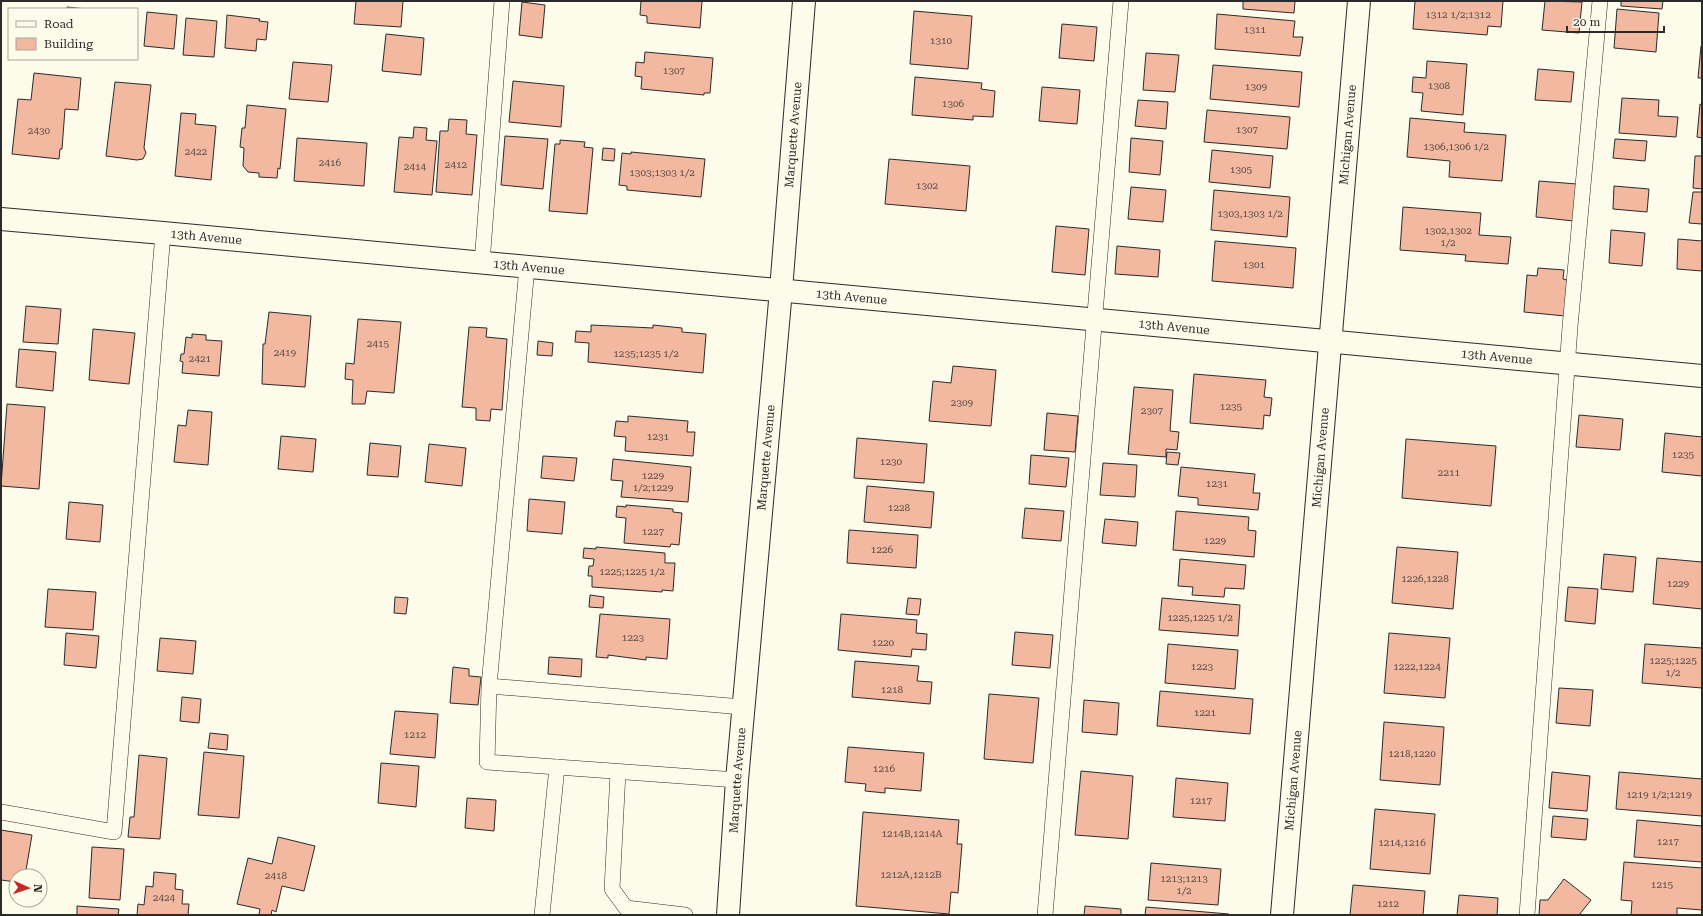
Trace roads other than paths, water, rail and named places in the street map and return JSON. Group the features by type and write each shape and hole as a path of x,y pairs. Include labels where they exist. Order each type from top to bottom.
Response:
{"street":[{"name":"Marquette Avenue","path":"728,915 743,707 781,290 804,1"},
{"name":"Michigan Avenue","path":"1282,915 1359,1"},
{"name":"13th Avenue","path":"1,220 527,266 1702,376"}],"lane":[{"path":"482,263 502,1"},
{"path":"1045,915 1121,1"},
{"path":"1527,915 1568,363 1600,1"},
{"path":"1,812 114,832 163,233"},
{"path":"527,266 489,686 487,762 737,780"},
{"path":"489,686 743,707"},
{"path":"542,915 557,767"},
{"path":"618,772 612,889 626,908 685,915"}]}
